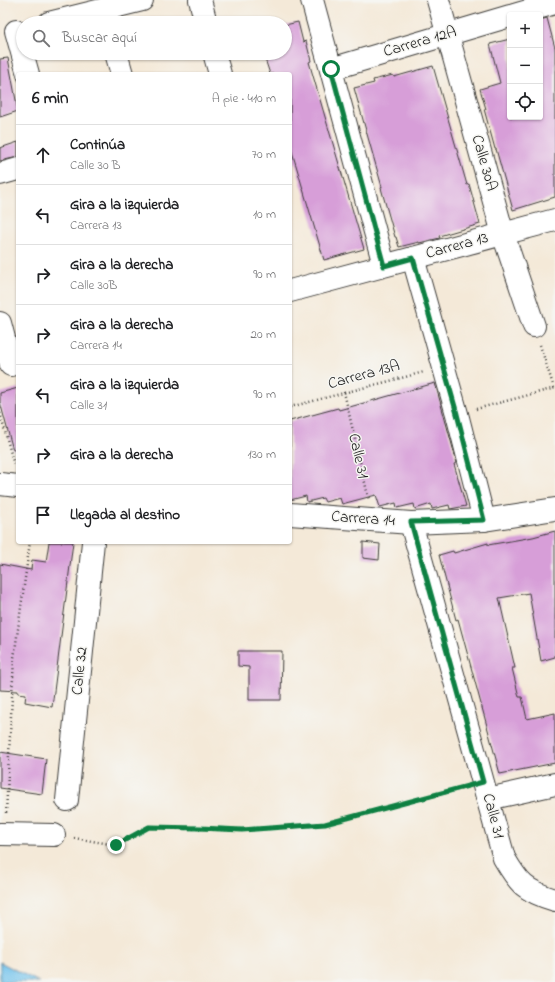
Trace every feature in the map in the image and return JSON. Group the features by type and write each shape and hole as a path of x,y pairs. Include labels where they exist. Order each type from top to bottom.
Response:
{"street":[{"path":"106,16 142,0"},
{"path":"200,0 204,16"},
{"path":"312,0 384,266"},
{"name":"Calle 30A","path":"438,0 503,234 534,326"},
{"path":"524,12 555,3"},
{"name":"Carrera 12A","path":"331,69 507,17"},
{"path":"23,60 27,72"},
{"path":"118,60 121,72"},
{"path":"216,60 219,72"},
{"path":"0,174 16,170"},
{"name":"Carrera 13","path":"292,290 555,220"},
{"path":"413,258 457,414 484,520"},
{"path":"0,323 10,366"},
{"name":"Carrera 14","path":"292,514 411,522 484,520 555,508"},
{"name":"Calle 31","path":"411,522 504,858 514,876 526,888 555,900"},
{"name":"Calle 32","path":"67,800 93,544"},
{"path":"486,791 555,784"},
{"path":"2,834 54,835"}],"path":[{"path":"457,414 555,388 534,326"},
{"name":"Carrera 13A","path":"292,406 444,367"},
{"name":"Calle 31","path":"344,392 373,520"},
{"path":"0,414 11,480"},
{"path":"2,834 14,658 30,544"},
{"path":"54,835 116,845 149,827 242,830 325,824 486,791"}],"water":[{"path":"0,962 39,982 0,982"}],"building":[{"path":"547,18 555,48 555,197 513,210 484,109 486,109 480,89 500,83 490,44 507,40 507,120 543,120 543,19"},
{"path":"298,22 303,42 306,41 311,61 309,62 364,249 324,260 292,152 292,72 269,72 265,60 292,60 292,23"},
{"path":"8,58 16,100 16,112 0,117 0,59"},
{"path":"433,66 467,185 469,184 480,224 439,236 440,238 399,247 381,188 382,187 354,88 374,83 373,80 393,75 394,77"},
{"path":"16,143 16,157 0,161 0,148"},
{"path":"435,383 457,463 454,464 466,506 450,509 449,505 432,509 431,504 415,509 414,504 397,508 396,503 380,507 376,495 342,504 340,498 325,502 323,498 307,502 306,496 292,500 292,420 338,408 339,410"},
{"path":"16,389 16,449 13,450 0,402 0,393"},
{"path":"555,531 555,657 541,661 529,593 499,598 515,668 512,668 519,697 522,697 527,719 555,713 555,763 500,774 439,555 453,551 454,553 488,543 488,545 533,537"},
{"path":"363,542 380,544 379,560 363,558"},
{"path":"49,544 73,544 52,707 25,702 26,694 18,693 18,691 0,690 0,564 31,570 32,560 46,562"},
{"path":"238,651 282,651 281,700 249,700 249,667 238,666"},
{"path":"0,752 46,759 42,794 0,788"}],"route":[{"path":"116,845 149,827 242,830 325,824 483,782 411,522 484,520 457,414 413,258 384,266 331,69"}]}
